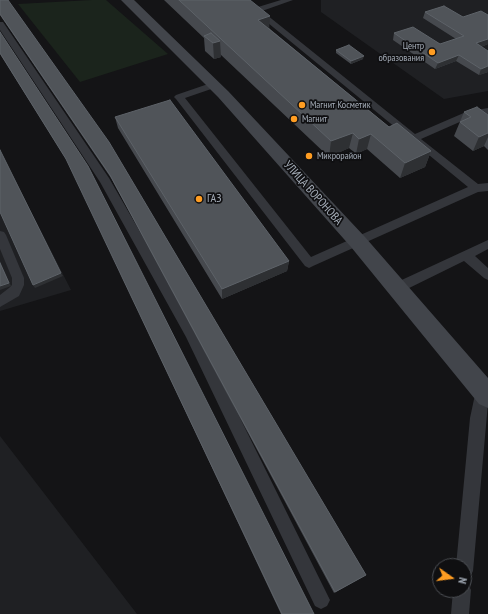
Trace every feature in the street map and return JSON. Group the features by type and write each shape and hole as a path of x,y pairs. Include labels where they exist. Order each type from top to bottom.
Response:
{"main road":[{"name":"УЛИЦА ВОРОНОВА","path":"127,0 214,85 358,242 486,393"}],"lane":[{"path":"244,0 476,188"},
{"path":"257,10 289,0"},
{"path":"0,24 105,181 191,333 321,600"},
{"path":"214,85 179,96 309,262 358,242 476,188 488,187"},
{"path":"414,138 469,114 488,111"},
{"path":"0,235 18,278 18,285 14,292 0,302"},
{"path":"397,288 488,244"},
{"path":"466,254 488,275"},
{"path":"465,558 478,418 486,393"},
{"path":"460,614 461,598"}],"shaded area":[{"path":"106,0 168,54 80,82 18,4"},
{"name":"Центр образования","path":"321,0 488,0 488,91 444,99 321,12"},
{"path":"0,150 71,290 0,311"},
{"path":"0,436 137,614 0,614"}],"building":[{"path":"0,0 8,0 109,142 366,575 335,592 110,175 0,14"},
{"path":"179,0 250,0 270,16 258,20 389,127 397,123 431,151 405,163 371,134 359,139 353,133 331,141"},
{"path":"444,6 463,17 481,11 488,15 488,39 476,43 488,51 488,66 481,69 459,55 438,63 394,33 413,27 440,44 464,36 425,12"},
{"path":"0,32 88,166 314,614 282,614 66,159 0,53"},
{"path":"211,33 220,41 213,43 204,36"},
{"path":"349,45 364,56 351,61 336,50"},
{"name":"ГАЗ","path":"170,100 289,261 222,289 115,117"},
{"path":"477,107 488,115 488,133 479,137 460,122 471,117 464,112"},
{"path":"0,150 61,273 33,285 0,212"},
{"path":"0,263 9,283 0,286"}],"place":[{"name":"Центр образования","path":"432,52"},
{"name":"Магнит Косметик","path":"302,105"},
{"name":"Магнит","path":"294,119"},
{"name":"Микрорайон","path":"309,156"},
{"name":"ГАЗ","path":"199,199"}]}
